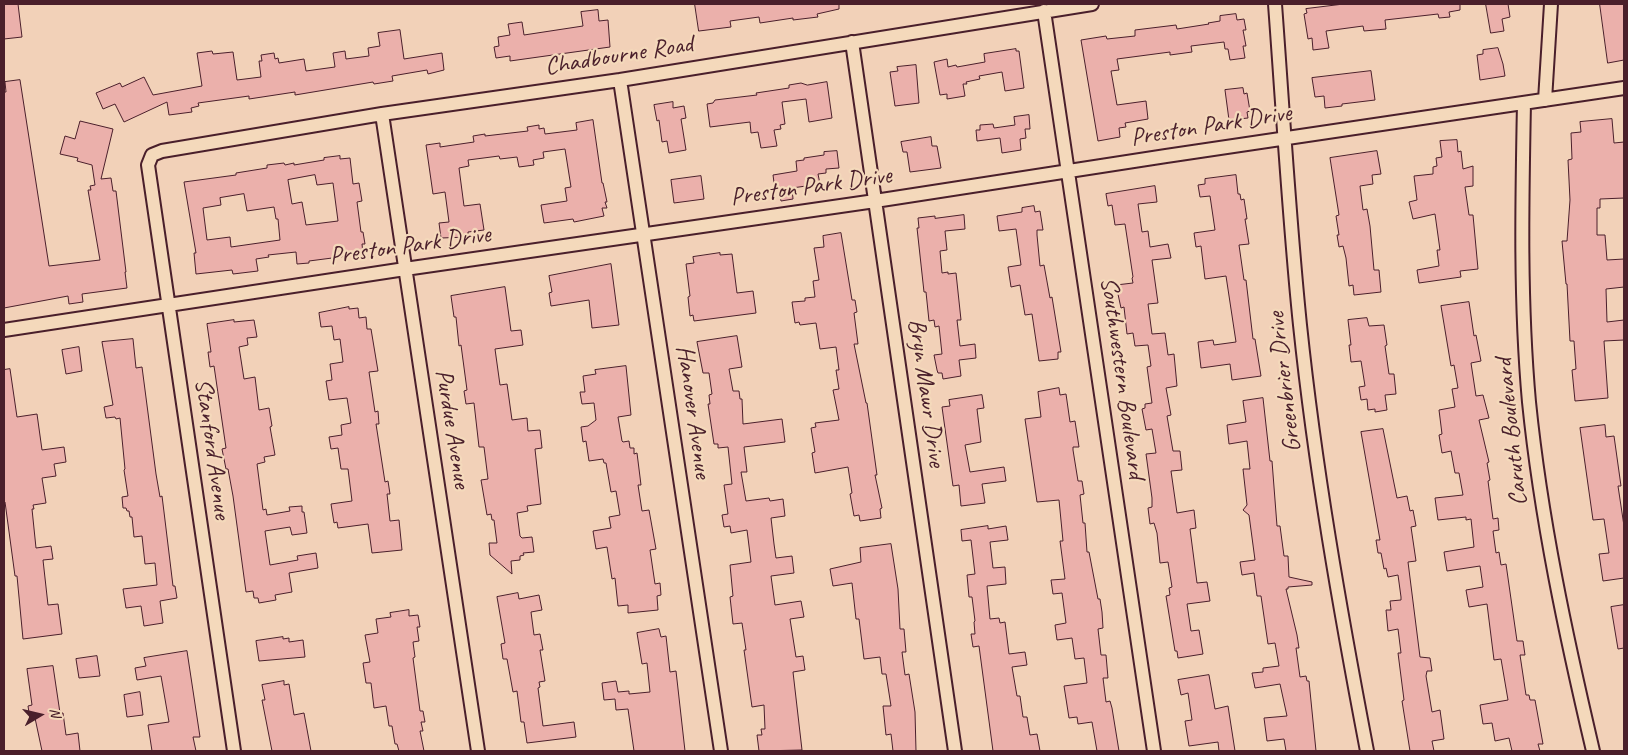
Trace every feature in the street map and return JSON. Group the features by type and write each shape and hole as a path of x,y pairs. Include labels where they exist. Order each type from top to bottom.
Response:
{"street":[{"name":"Chadbourne Road","path":"152,155 162,151 382,114 620,80 1092,4"},
{"name":"Greenbrier Drive","path":"1275,4 1300,324 1307,388 1325,516 1367,751"},
{"path":"1545,100 1551,4"},
{"name":"Southwestern Boulevard","path":"1044,11 1154,751"},
{"name":"Bryn Mawr Drive","path":"852,42 955,751"},
{"name":"Hanover Avenue","path":"620,80 721,751"},
{"name":"Preston Park Drive","path":"4,330 1624,88"},
{"name":"Caruth Boulevard","path":"1524,103 1523,317 1529,401 1541,501 1572,661 1593,751"},
{"name":"Purdue Avenue","path":"382,114 478,751"},
{"name":"Stanford Avenue","path":"152,155 148,165 234,751"}],"building":[{"path":"4,4 18,4 22,37 4,39"},
{"path":"695,4 839,4 839,9 817,14 818,17 793,20 793,18 760,23 759,17 730,21 731,27 699,31"},
{"path":"1344,4 1460,4 1460,10 1449,12 1450,17 1439,18 1438,14 1385,20 1386,29 1364,31 1363,26 1326,31 1329,48 1313,50 1312,38 1308,39 1304,14 1307,13 1306,9"},
{"path":"1486,4 1508,4 1510,17 1502,19 1504,31 1491,33"},
{"path":"1600,4 1624,4 1624,60 1608,63"},
{"path":"598,10 599,21 608,20 610,47 510,61 510,56 496,58 494,47 499,46 498,37 510,35 508,24 522,22 524,35 583,26 581,12"},
{"path":"1236,14 1237,20 1244,19 1246,30 1243,30 1246,46 1243,46 1245,58 1230,60 1228,49 1225,49 1224,42 1191,46 1192,52 1170,55 1170,52 1117,59 1119,70 1111,71 1117,105 1146,101 1148,119 1125,123 1126,127 1119,128 1120,137 1098,141 1081,40 1106,36 1107,39 1135,36 1135,30 1176,25 1177,29 1209,24 1220,21 1220,16"},
{"path":"400,30 404,59 442,53 444,70 428,74 427,70 392,76 393,81 374,84 373,82 295,95 295,92 249,99 249,96 198,103 199,106 191,108 192,112 169,115 167,102 124,122 115,104 103,109 96,93 120,83 122,87 144,77 153,95 202,86 197,53 212,51 213,54 233,52 237,80 261,77 259,61 262,61 261,55 274,53 275,59 278,58 279,63 304,59 306,71 335,67 333,53 345,51 346,59 369,56 368,48 380,46 378,33"},
{"path":"1498,48 1505,76 1480,80 1477,55 1483,54 1483,50"},
{"path":"1016,49 1016,51 1019,51 1024,88 1005,91 1002,72 979,76 980,79 966,82 967,84 963,84 965,96 947,99 947,94 940,95 934,62 947,59 948,67 956,65 957,67 985,62 984,54"},
{"path":"916,65 919,103 895,106 890,72 898,71 897,67"},
{"path":"1371,71 1375,100 1325,108 1324,96 1315,97 1312,78"},
{"path":"20,80 49,266 100,260 88,190 91,190 90,186 95,185 92,165 77,161 78,158 60,154 65,136 75,139 80,121 113,129 101,179 111,178 113,191 116,191 127,288 82,294 83,302 69,304 68,296 4,308 4,92 6,92 5,82"},
{"path":"827,82 832,118 809,122 806,99 782,102 785,124 780,125 781,129 774,130 777,146 761,148 758,132 751,133 750,122 710,127 707,104 713,103 715,100 757,95 756,93 789,88 789,85 801,83 807,85"},
{"path":"1243,88 1244,94 1247,93 1250,111 1247,112 1248,118 1229,120 1225,90"},
{"path":"673,102 673,108 684,106 686,118 681,119 686,150 669,153 667,141 662,142 659,120 657,121 654,105"},
{"path":"1029,115 1030,129 1025,129 1026,138 1020,139 1021,150 1002,153 1000,138 977,141 976,130 980,130 980,125 993,124 994,128 1015,125 1014,117"},
{"path":"1612,119 1614,143 1624,142 1624,198 1600,199 1600,208 1597,208 1597,235 1605,235 1607,260 1624,259 1624,287 1606,289 1607,322 1624,320 1624,340 1604,341 1608,398 1575,401 1572,370 1576,369 1574,341 1570,341 1567,284 1562,241 1567,241 1570,200 1568,160 1572,159 1571,133 1581,132 1580,122"},
{"path":"593,120 602,183 607,202 605,202 607,208 602,208 604,216 574,222 573,219 544,223 541,205 567,201 565,188 571,187 565,149 543,152 544,158 533,160 534,165 519,167 517,157 500,159 499,156 468,160 469,166 459,168 464,206 480,204 484,230 468,232 468,237 441,238 439,223 449,222 445,192 433,194 426,145 440,143 440,147 474,142 473,136 528,131 527,127 539,125 539,129 544,128 545,134 577,130 576,123"},
{"path":"931,137 932,146 937,146 941,168 910,172 907,152 903,152 901,142"},
{"path":"1457,140 1458,152 1461,151 1463,169 1473,166 1473,186 1465,187 1469,215 1473,215 1478,269 1460,271 1461,277 1419,283 1417,270 1439,266 1437,250 1440,250 1435,214 1413,219 1409,202 1417,200 1414,176 1433,174 1433,167 1437,166 1436,158 1442,157 1440,141"},
{"path":"837,151 839,168 826,169 826,173 818,174 820,184 792,188 793,199 781,201 779,189 775,190 773,175 797,171 796,161 804,160 804,158 824,155 824,152"},
{"path":"1377,151 1381,174 1372,175 1373,184 1360,186 1363,210 1367,209 1370,226 1374,270 1379,270 1381,292 1354,295 1353,285 1349,286 1343,246 1339,247 1336,216 1339,215 1330,158"},
{"path":"340,156 340,159 350,158 353,184 359,183 362,201 357,202 361,232 363,232 365,244 362,244 363,254 297,264 296,252 268,255 269,257 256,259 258,271 233,274 232,270 196,274 194,253 196,253 184,182 236,175 236,173 267,168 267,165 294,163 294,165 324,160 324,158","holes":["315,175 317,185 333,183 338,221 306,225 302,202 292,204 288,180","244,194 247,211 274,207 276,219 278,219 280,240 231,247 230,237 207,240 203,208 221,205 220,198"]},
{"path":"1236,175 1238,194 1240,194 1241,200 1244,199 1249,244 1239,245 1244,280 1246,280 1253,339 1255,339 1261,376 1232,380 1230,364 1201,368 1198,342 1213,340 1214,345 1236,342 1226,276 1205,279 1201,246 1196,247 1194,233 1215,230 1210,196 1200,197 1198,185 1205,184 1205,179"},
{"path":"701,176 704,199 674,203 671,180"},
{"path":"1155,186 1157,202 1138,204 1142,232 1148,231 1150,247 1168,244 1171,258 1152,260 1158,303 1148,304 1152,334 1165,333 1168,355 1174,354 1177,386 1166,388 1171,415 1167,416 1173,451 1180,451 1182,470 1171,471 1177,513 1194,510 1196,528 1190,529 1197,583 1207,582 1210,601 1187,604 1191,631 1199,630 1203,654 1178,658 1177,651 1175,651 1166,596 1170,595 1169,588 1172,587 1168,562 1160,563 1157,533 1154,523 1150,524 1148,508 1152,507 1152,498 1146,454 1156,453 1152,429 1146,430 1142,409 1145,408 1145,404 1152,403 1147,367 1151,366 1148,345 1135,346 1133,333 1127,334 1124,307 1121,308 1116,285 1133,283 1133,277 1125,224 1115,225 1112,205 1108,206 1106,194"},
{"path":"1034,206 1035,212 1040,211 1043,230 1037,230 1040,266 1044,265 1050,298 1052,297 1061,352 1058,352 1058,359 1039,361 1032,314 1025,315 1020,285 1011,287 1008,267 1021,265 1016,229 999,231 997,216 1022,212 1022,208"},
{"path":"964,215 965,229 945,231 947,250 940,251 942,273 956,273 961,320 957,320 960,346 975,344 976,358 959,360 961,376 943,379 942,373 938,373 934,355 942,354 939,326 935,327 934,320 929,321 926,292 924,292 917,228 919,228 918,218"},
{"path":"841,233 852,300 855,300 857,312 854,313 858,344 854,344 867,403 877,475 875,475 882,508 880,509 881,518 860,521 859,515 854,516 848,467 815,473 812,453 815,452 811,428 816,427 815,423 839,420 833,390 839,389 836,370 839,370 836,347 820,349 816,323 800,325 799,322 795,323 792,302 805,301 805,298 815,297 813,281 819,280 814,248 824,247 823,236"},
{"path":"720,253 720,255 732,254 737,293 753,291 756,313 694,321 693,315 690,316 688,297 690,296 686,264 694,263 693,257"},
{"path":"611,264 619,325 592,328 589,300 551,306 549,293 552,292 549,276"},
{"path":"505,287 511,331 521,330 523,345 495,349 500,385 507,384 512,420 527,418 528,431 540,430 542,448 535,449 541,504 527,506 528,511 517,513 520,536 522,538 532,537 534,552 523,553 524,555 520,556 520,560 511,561 512,574 490,555 489,543 497,543 494,520 492,520 491,514 487,515 481,480 488,479 484,447 479,447 474,403 466,404 464,391 467,390 461,345 459,346 456,317 454,317 451,296"},
{"path":"1469,302 1474,336 1476,335 1481,361 1471,363 1476,396 1483,395 1489,418 1479,420 1489,462 1487,463 1490,480 1488,481 1493,519 1498,518 1499,530 1493,531 1496,553 1499,552 1501,565 1506,564 1517,641 1523,641 1525,655 1520,655 1526,695 1529,695 1530,700 1535,700 1543,744 1538,744 1540,751 1512,751 1509,738 1495,741 1492,723 1483,724 1480,705 1508,700 1501,659 1494,660 1487,604 1469,607 1466,590 1483,587 1480,566 1447,571 1444,552 1474,547 1471,519 1466,520 1466,517 1438,520 1435,498 1463,495 1459,473 1455,473 1451,451 1442,453 1439,435 1442,434 1439,410 1455,407 1452,389 1458,388 1454,365 1451,366 1441,306"},
{"path":"349,307 349,309 358,308 359,318 366,317 367,329 371,329 378,371 369,372 375,412 378,411 379,424 376,424 385,482 388,481 390,494 387,494 390,521 399,520 402,550 372,553 368,524 338,528 337,522 334,523 331,504 352,501 348,469 341,469 338,448 331,449 329,437 342,435 341,425 351,423 347,398 329,400 326,381 332,380 330,364 343,362 340,339 334,340 332,326 321,327 319,313"},
{"path":"1367,318 1369,326 1384,325 1389,374 1394,374 1396,394 1385,395 1387,410 1375,412 1375,409 1368,410 1367,399 1361,400 1359,387 1365,386 1361,361 1351,362 1349,345 1351,345 1348,320"},
{"path":"234,320 234,322 254,320 257,337 247,338 248,345 239,347 244,379 255,377 259,410 269,408 272,426 270,427 275,455 264,457 265,462 257,464 263,510 266,509 267,515 290,511 289,507 302,506 302,512 304,512 307,533 292,535 290,527 265,531 270,565 298,560 297,556 316,553 318,568 289,573 292,592 275,595 276,600 259,603 258,598 254,598 253,591 246,592 233,496 222,449 226,448 214,366 210,367 208,352 211,352 207,324"},
{"path":"737,336 742,367 729,369 733,391 739,391 740,399 742,399 743,424 782,419 785,442 744,447 747,472 741,472 746,501 769,498 770,501 783,499 785,516 771,518 776,558 792,556 794,573 771,576 775,605 801,601 804,617 790,619 796,657 803,656 805,670 793,672 802,750 759,751 757,735 762,735 761,729 765,729 764,705 752,707 742,623 733,624 730,597 733,596 730,565 751,562 747,530 731,533 730,526 724,527 722,515 728,514 724,485 732,484 728,447 718,448 718,444 714,444 708,404 710,404 709,395 712,394 709,373 703,373 697,342"},
{"path":"133,339 136,368 142,367 156,474 160,497 162,496 173,586 175,586 177,598 160,601 163,623 144,626 141,606 126,608 123,589 157,585 155,563 145,564 142,536 134,537 132,517 130,517 129,511 126,508 123,508 122,497 128,496 120,418 106,418 104,407 113,405 102,342"},
{"path":"79,347 82,371 66,374 62,350"},
{"path":"626,366 631,415 618,417 622,441 629,441 630,448 634,448 634,454 637,453 641,485 638,485 642,511 649,510 656,549 650,550 655,584 660,583 661,595 657,596 658,610 628,613 628,605 618,606 615,578 612,579 607,547 596,549 593,531 611,528 609,517 620,515 616,491 611,492 606,463 604,463 603,459 589,461 586,441 583,442 581,427 588,426 596,420 594,403 582,404 580,392 585,392 583,376 596,374 595,370"},
{"path":"10,369 17,417 37,414 42,450 64,447 66,462 54,464 56,476 42,478 46,503 33,505 34,509 32,509 36,548 51,546 53,559 43,560 48,605 58,604 62,634 23,639 17,576 15,576 4,502 4,370"},
{"path":"1059,388 1060,395 1066,394 1070,422 1075,421 1079,447 1073,447 1073,450 1078,481 1082,481 1084,494 1080,495 1083,523 1085,523 1087,552 1089,552 1102,612 1103,628 1098,629 1101,655 1106,655 1108,678 1103,678 1106,702 1110,701 1112,708 1119,751 1097,751 1092,722 1078,724 1077,717 1069,718 1064,686 1087,683 1084,658 1075,659 1072,638 1057,640 1055,625 1066,623 1062,593 1053,594 1051,580 1065,579 1060,541 1063,541 1059,500 1037,502 1025,419 1041,417 1038,392"},
{"path":"982,395 984,408 977,409 981,442 965,445 970,472 1004,467 1006,481 982,484 985,503 961,506 959,485 953,486 942,407 950,406 949,400"},
{"path":"1263,398 1270,461 1272,461 1277,526 1280,526 1284,556 1288,556 1289,577 1312,582 1312,585 1288,587 1286,589 1297,635 1299,648 1296,648 1300,677 1306,676 1307,681 1309,681 1316,751 1286,751 1284,739 1267,741 1264,718 1287,716 1280,684 1255,688 1252,673 1263,672 1263,668 1279,666 1275,643 1268,644 1261,596 1257,596 1254,573 1242,575 1240,562 1255,560 1249,515 1243,510 1247,505 1243,469 1250,469 1247,441 1229,444 1227,425 1246,422 1243,401"},
{"path":"1605,425 1606,437 1614,436 1621,486 1618,486 1624,526 1624,578 1603,581 1599,554 1609,553 1604,519 1593,520 1580,428"},
{"path":"1383,429 1397,498 1407,496 1410,511 1413,510 1416,526 1411,527 1416,561 1408,562 1420,657 1430,658 1432,671 1427,671 1426,676 1432,712 1440,710 1444,739 1432,741 1434,751 1410,751 1402,701 1404,700 1398,653 1401,653 1398,629 1388,631 1386,610 1391,610 1390,601 1401,600 1401,597 1398,575 1388,577 1386,568 1384,569 1381,553 1378,553 1376,540 1380,540 1361,432"},
{"path":"988,526 988,529 1006,526 1008,540 990,542 993,568 1005,567 1006,584 987,586 990,619 999,618 1000,623 1005,622 1009,654 1025,652 1027,665 1012,667 1017,696 1020,696 1023,717 1027,717 1030,735 1037,734 1040,751 993,751 979,646 973,647 971,634 975,634 975,621 972,597 969,597 967,575 975,574 971,540 962,541 961,530"},
{"path":"891,544 898,589 900,629 904,629 906,652 902,652 905,675 909,674 915,712 916,751 893,751 891,734 886,735 883,706 891,706 886,674 882,674 880,657 864,659 859,619 856,619 852,583 833,586 830,569 861,562 860,548"},
{"path":"518,593 519,599 539,595 542,610 531,612 534,635 540,634 543,650 540,650 545,681 539,682 540,687 538,688 543,726 574,722 576,737 527,743 524,722 521,722 517,691 513,692 507,659 503,659 501,644 505,643 497,597"},
{"path":"1624,605 1624,648 1618,649 1611,607"},
{"path":"409,610 409,616 418,615 420,627 417,627 419,641 413,642 415,657 413,658 420,711 423,711 425,722 421,722 423,731 420,731 424,751 399,751 397,744 395,744 392,726 389,726 386,706 374,708 371,683 366,683 363,663 370,662 365,635 378,633 376,619 391,617 390,613"},
{"path":"659,629 661,637 666,636 670,672 676,671 685,751 634,751 628,709 616,710 615,699 604,700 602,683 616,681 618,692 629,691 629,694 650,692 647,663 642,664 637,633"},
{"path":"283,637 283,639 289,638 289,642 303,640 305,657 259,661 256,641"},
{"path":"187,651 200,737 193,737 196,751 152,751 148,725 169,722 161,676 137,680 135,668 146,666 144,658"},
{"path":"97,656 100,676 79,678 76,659"},
{"path":"53,666 60,713 63,713 66,735 78,733 80,751 42,751 35,718 30,719 28,706 32,705 27,669"},
{"path":"1209,675 1215,709 1228,706 1235,751 1219,751 1218,742 1189,746 1185,721 1192,720 1188,693 1181,695 1178,680"},
{"path":"284,681 284,685 289,684 294,715 304,713 311,751 272,751 262,700 265,700 262,685"},
{"path":"140,692 143,715 127,717 124,695"}]}
